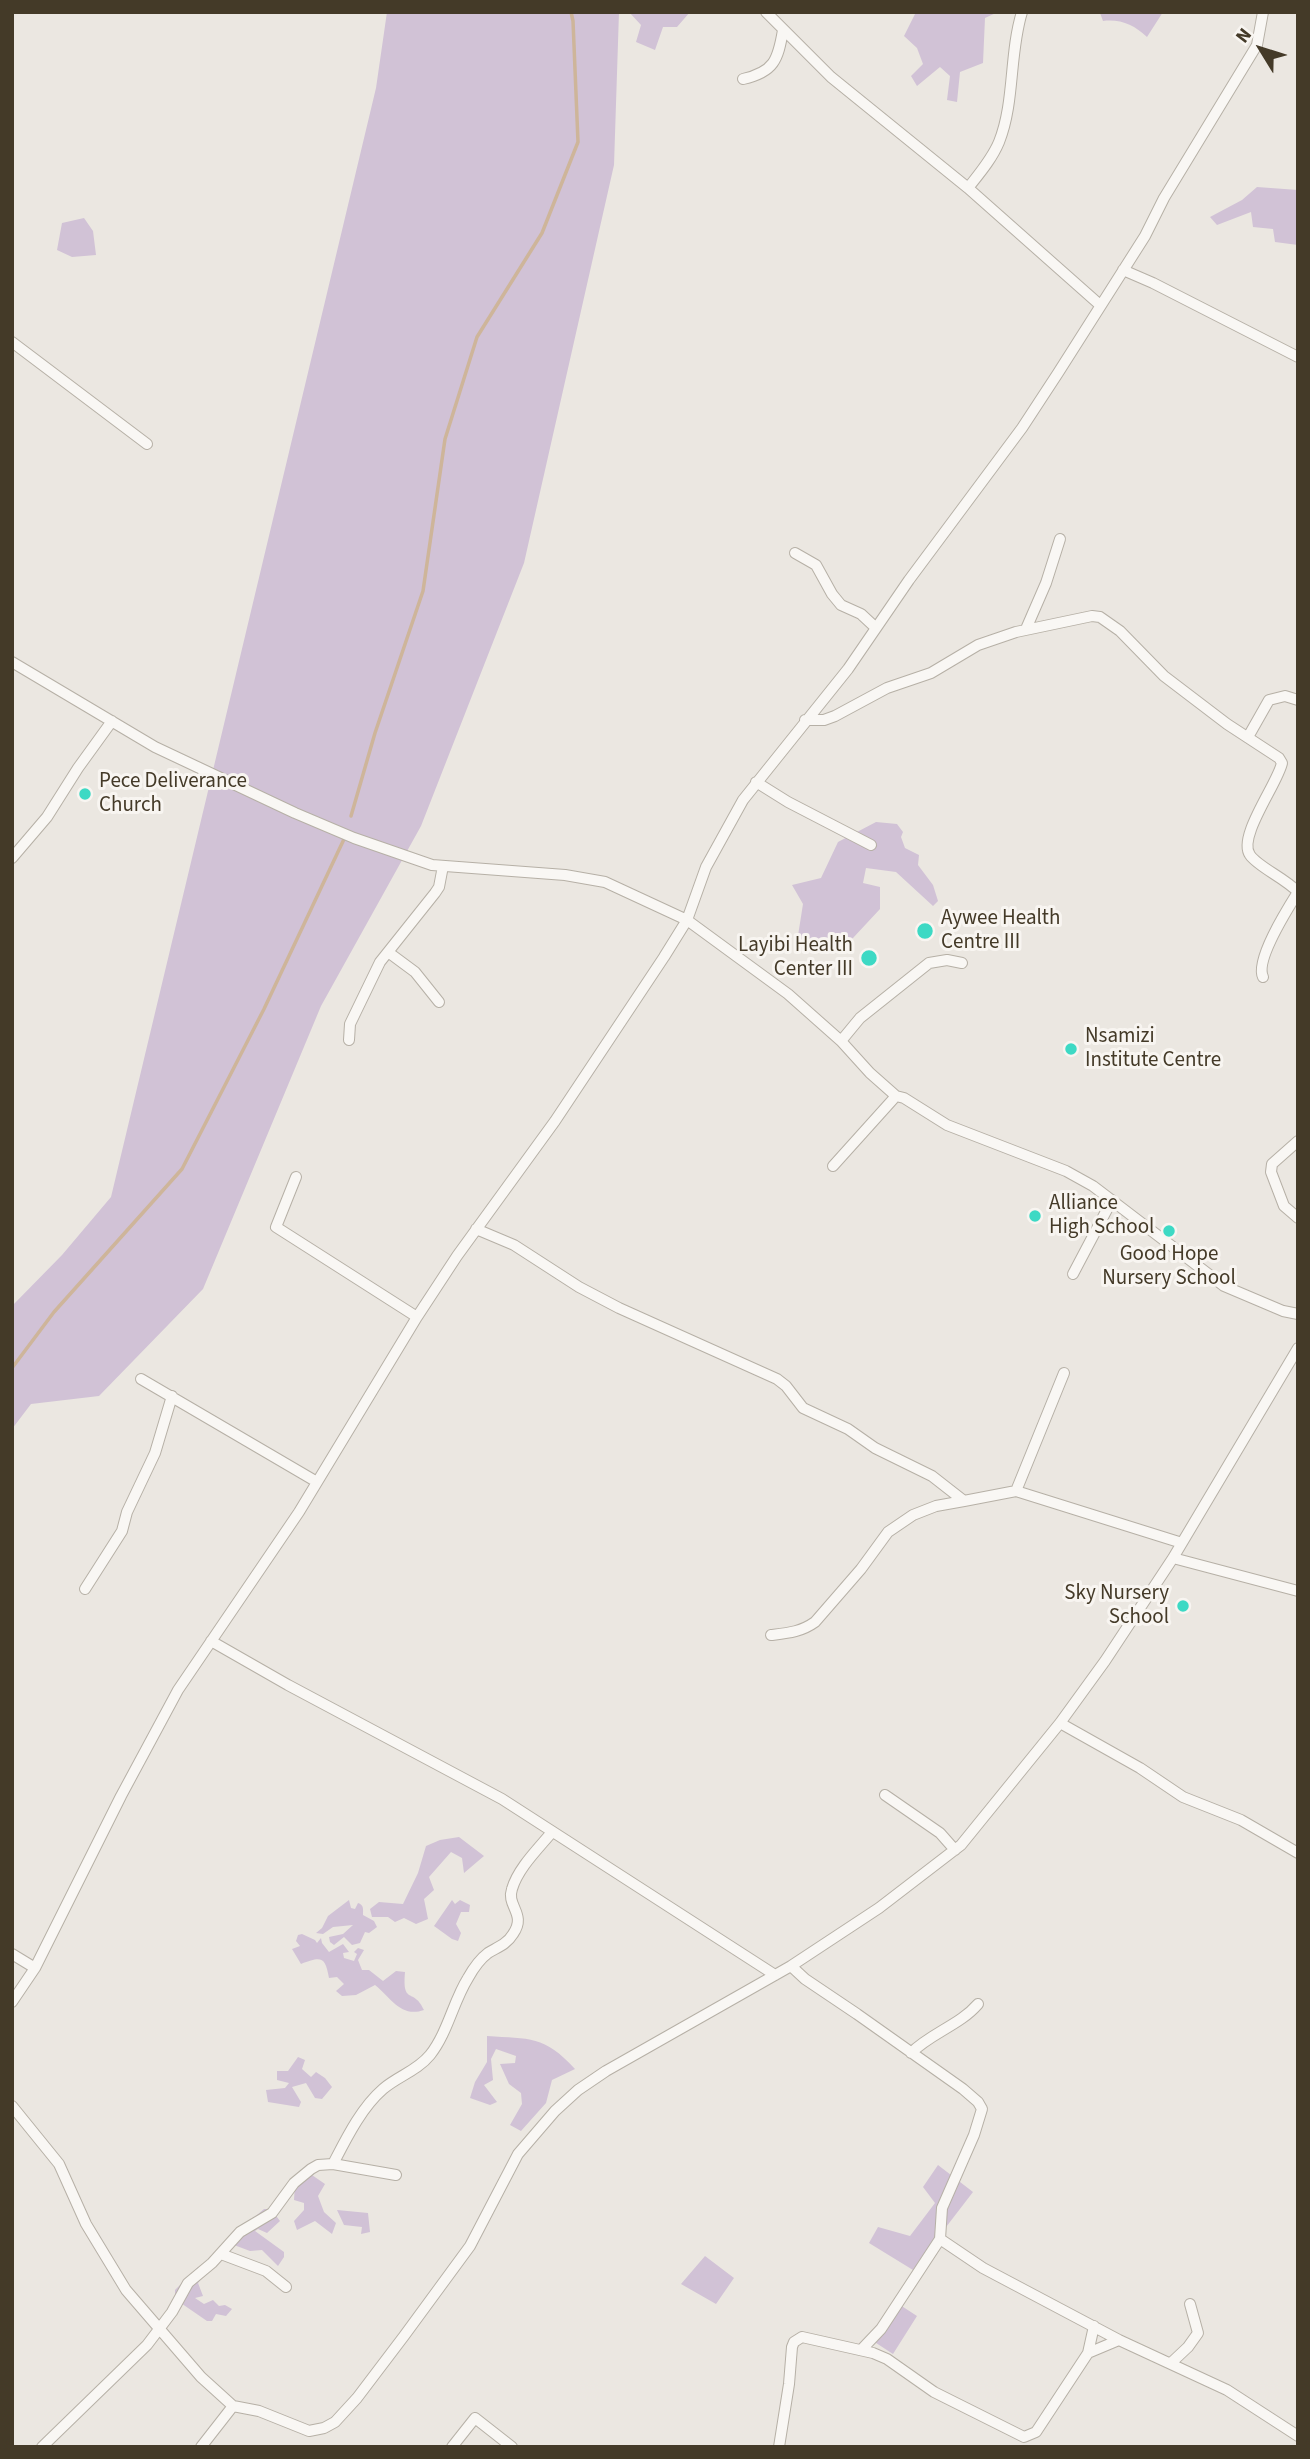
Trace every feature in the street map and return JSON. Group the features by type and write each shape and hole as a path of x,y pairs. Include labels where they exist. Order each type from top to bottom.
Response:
{"street":[{"path":"766,12 838,84 968,188 1100,305"},
{"path":"968,188 991,158 998,143 1005,120 1022,12"},
{"path":"12,2002 35,1968 121,1796 178,1690 299,1512 417,1317 476,1229 600,1056 687,920 706,867 736,811 756,782 848,668 933,546 1022,428 1144,236 1210,120 1257,45 1263,12"},
{"path":"743,79 768,71 780,49 783,30"},
{"path":"1123,270 1298,357"},
{"path":"12,342 147,444"},
{"path":"1027,629 1060,539"},
{"path":"795,553 816,565 841,605 861,614 876,628"},
{"path":"805,720 829,719 887,688 931,673 970,648 1027,629 1092,616 1100,617 1120,631 1164,676 1279,758 1282,763 1251,831 1248,851 1253,858 1285,879 1298,892 1264,957 1261,968 1263,977"},
{"path":"12,662 172,755 334,830 419,861 443,866 584,877 628,891 687,920 788,994 841,1041 870,1073 896,1096 904,1098 947,1125 1066,1171 1093,1186 1224,1286 1283,1311 1298,1314"},
{"path":"1248,737 1269,700 1285,696 1298,700"},
{"path":"12,859 47,817 112,722"},
{"path":"756,782 788,802 871,845"},
{"path":"349,1040 350,1024 380,962 439,887 443,866"},
{"path":"388,952 415,972 439,1002"},
{"path":"841,1041 860,1018 929,963 947,960 962,963"},
{"path":"833,1166 896,1096"},
{"path":"1298,1141 1272,1164 1271,1172 1284,1206 1298,1218"},
{"path":"296,1177 276,1227 417,1317"},
{"path":"1073,1275 1112,1200"},
{"path":"476,1229 514,1245 579,1287 620,1308 777,1379 803,1408 848,1429 875,1448 932,1476 964,1501"},
{"path":"12,2106 59,2164 86,2224 125,2290 201,2376 233,2406 259,2411 309,2431 335,2422 357,2398 470,2246 509,2169 555,2111 598,2076 791,1966 879,1908 955,1850 1060,1723 1105,1661 1173,1558 1298,1348"},
{"path":"1016,1491 1064,1373"},
{"path":"141,1379 317,1482"},
{"path":"85,1589 122,1531 129,1507 155,1454 172,1396"},
{"path":"771,1635 805,1629 815,1622 861,1569 888,1532 898,1524 936,1506 1016,1491 1182,1543"},
{"path":"1173,1558 1298,1591"},
{"path":"211,1642 502,1799 775,1975"},
{"path":"1060,1723 1140,1768 1183,1797 1241,1820 1298,1853"},
{"path":"885,1795 940,1833 955,1850"},
{"path":"333,2165 354,2126 379,2092 391,2081 418,2067 430,2055 444,2031 467,1978 480,1961 504,1944 516,1931 519,1916 512,1900 512,1888 522,1870 552,1832"},
{"path":"12,1954 35,1968"},
{"path":"791,1966 804,1979 963,2089 982,2109 974,2135 942,2208 940,2239 881,2329 862,2349"},
{"path":"911,2053 935,2034 965,2017 978,2004"},
{"path":"42,2447 99,2394 159,2330 188,2283 221,2254 240,2232 272,2213 294,2183 311,2169 318,2165 333,2165 396,2175"},
{"path":"940,2239 983,2268 1119,2340 1242,2399 1298,2435"},
{"path":"221,2254 266,2271 286,2287"},
{"path":"1171,2363 1198,2333 1191,2304"},
{"path":"779,2447 794,2342 802,2337 862,2349 887,2359 934,2392 1024,2437 1036,2432 1088,2353 1094,2326"},
{"path":"1088,2353 1119,2340"},
{"path":"201,2447 233,2406"},
{"path":"452,2447 475,2418 512,2447"}],"shaded area":[{"path":"387,12 619,12 614,165 524,563 421,826 321,1006 203,1289 99,1396 31,1404 12,1429 12,1306 62,1255 111,1197 376,88"},
{"path":"629,12 690,12 677,27 663,27 655,50 636,42 641,25"},
{"path":"916,12 998,12 985,18 983,63 960,72 957,102 947,100 950,76 940,67 917,86 911,76 923,64 917,48 904,36"},
{"path":"1163,12 1147,37 1127,24 1103,21 1100,13"},
{"path":"1257,187 1298,190 1298,245 1275,242 1273,229 1253,227 1251,212 1217,225 1210,217 1242,200"},
{"path":"84,218 93,231 96,255 72,257 57,250 62,223"},
{"path":"876,822 897,824 903,832 901,837 905,848 919,855 918,865 933,885 938,901 933,906 896,872 866,868 863,883 880,887 880,909 853,938 832,951 820,942 797,942 803,904 792,885 821,878 838,842"},
{"path":"459,1837 484,1856 464,1873 462,1858 451,1852 429,1877 434,1890 424,1899 428,1919 416,1924 404,1918 395,1922 388,1917 372,1917 370,1909 379,1902 403,1904 418,1873 426,1846 440,1840"},
{"path":"349,1900 351,1908 355,1909 358,1903 361,1905 363,1915 374,1921 377,1927 369,1933 365,1932 360,1943 352,1945 344,1937 334,1945 329,1937 343,1934 353,1925 333,1927 323,1934 316,1933 328,1916"},
{"path":"452,1900 455,1904 460,1900 470,1905 469,1912 461,1912 456,1924 461,1933 458,1941 434,1926"},
{"path":"302,1934 317,1943 321,1938 329,1952 343,1944 349,1952 343,1953 344,1958 354,1961 357,1954 354,1952 358,1948 364,1950 358,1960 362,1970 369,1970 383,1981 396,1971 405,1972 407,1993 420,2003 424,2010 416,2012 403,2009 375,1985 356,1995 342,1996 336,1991 344,1984 337,1977 329,1978 324,1962 318,1959 301,1964 292,1949 300,1946 296,1941 298,1935"},
{"path":"487,2036 526,2039 545,2044 575,2069 552,2080 546,2103 521,2131 510,2125 522,2104 521,2093 509,2084 500,2064 515,2063 516,2056 496,2049 491,2059 493,2080 484,2085 497,2102 490,2105 470,2098 475,2082 487,2062"},
{"path":"298,2057 305,2060 302,2069 311,2077 316,2072 332,2087 322,2099 315,2098 306,2083 292,2087 301,2102 299,2107 268,2102 266,2090 285,2088 289,2083 277,2080 277,2071 288,2071"},
{"path":"938,2165 973,2192 913,2270 869,2243 878,2227 910,2236 935,2203 923,2187"},
{"path":"309,2173 325,2184 318,2196 324,2212 336,2223 332,2234 315,2221 297,2230 294,2221 304,2210 304,2203 294,2200 295,2183"},
{"path":"264,2209 271,2209 280,2221 267,2233 258,2229 255,2231 284,2252 278,2266 262,2250 250,2251 234,2245 250,2221"},
{"path":"337,2210 368,2213 370,2232 361,2234 362,2227 344,2225"},
{"path":"705,2256 734,2278 716,2304 681,2284"},
{"path":"198,2267 208,2271 198,2283 203,2296 195,2298 204,2304 213,2300 219,2306 225,2305 232,2309 226,2316 216,2314 212,2321 207,2321 175,2299 175,2290"},
{"path":"897,2303 917,2316 893,2354 873,2341"}],"waterway":[{"path":"351,816 375,733 423,591 445,439 477,337 542,233 578,142 571,12"},
{"path":"12,1368 54,1312 182,1169 264,1009 345,837"}],"place":[{"name":"Pece Deliverance Church","path":"85,794"},
{"name":"Aywee Health Centre III","path":"925,931"},
{"name":"Layibi Health Center III","path":"869,958"},
{"name":"Nsamizi Institute Centre","path":"1071,1049"},
{"name":"Alliance High School","path":"1035,1216"},
{"name":"Good Hope Nursery School","path":"1169,1231"},
{"name":"Sky Nursery School","path":"1183,1606"}]}
